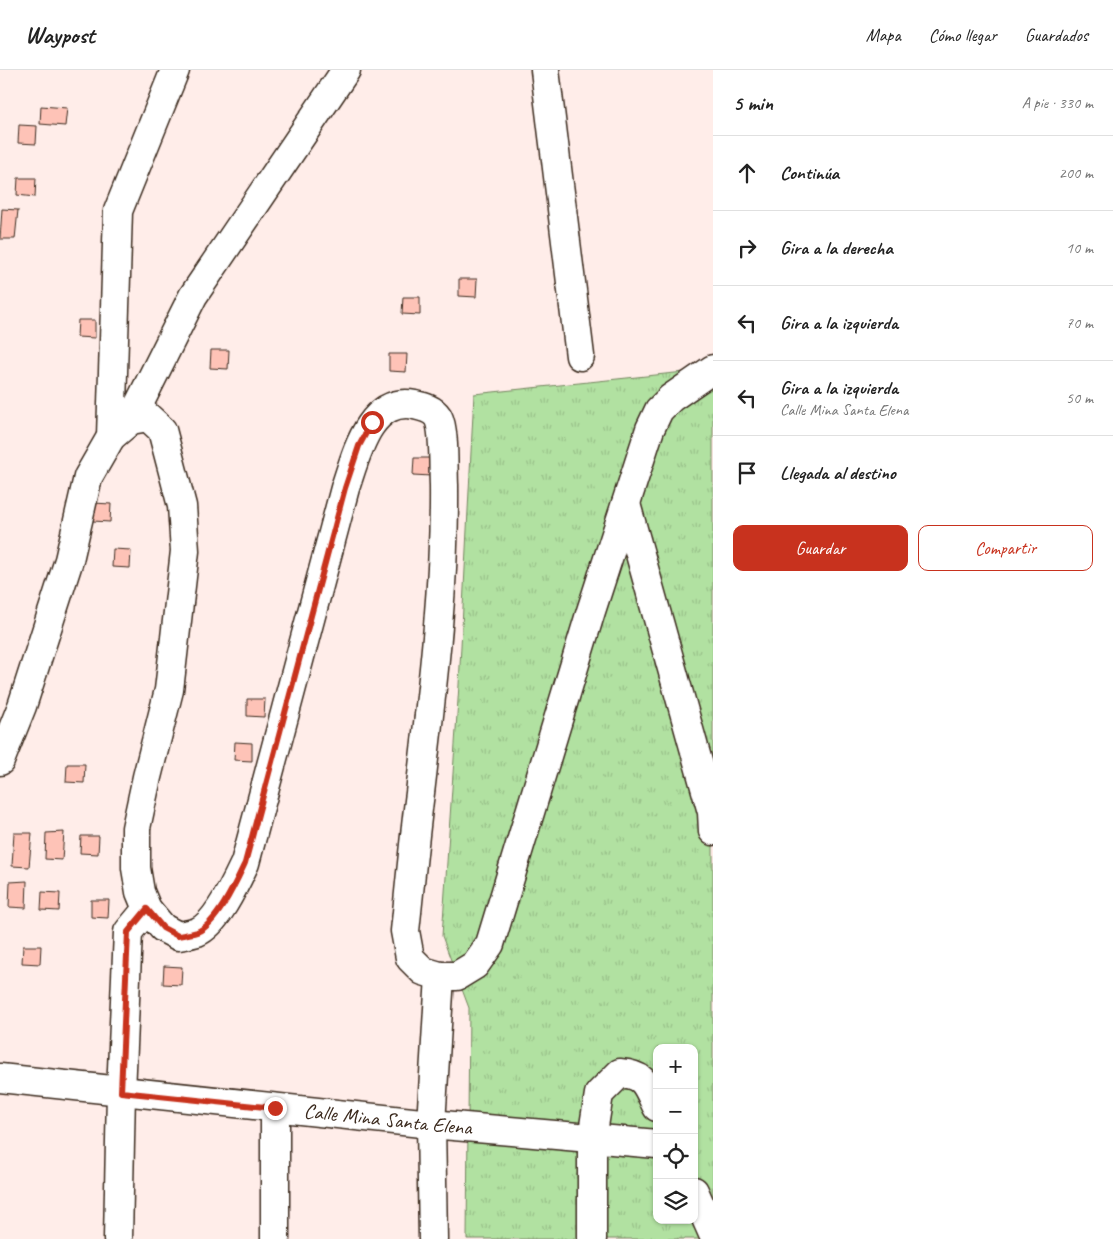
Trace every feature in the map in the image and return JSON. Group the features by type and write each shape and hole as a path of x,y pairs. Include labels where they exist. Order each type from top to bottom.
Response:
{"street":[{"path":"111,437 118,211 175,70"},
{"path":"0,761 22,706 69,560 88,477 111,437 131,420 193,296 346,70"},
{"path":"546,70 580,356"},
{"path":"131,420 148,417 162,430 182,506 185,551 170,690 147,777 136,828 136,868 140,892 147,909 163,928 178,936 198,932 220,910 231,893 245,863 345,488 359,446 372,422 388,409 407,403 427,407 438,417 443,442 444,523 438,645 405,932 410,958 423,971 440,976 457,976 475,965 490,944 591,611 650,430 659,410 671,398 713,369"},
{"path":"626,504 713,814"},
{"path":"118,1239 121,1092 128,932 147,909"},
{"path":"433,1239 430,1124 440,976"},
{"path":"592,1239 592,1139 599,1094 620,1073 635,1074 645,1083 653,1099"},
{"name":"Calle Mina Santa Elena","path":"0,1078 430,1124 653,1144"},
{"path":"275,1108 275,1239"},
{"path":"698,1200 713,1234"}],"green space":[{"path":"713,369 713,1239 467,1239 469,1008 442,936 459,685 474,394"}],"building":[{"path":"41,106 67,108 65,126 40,124"},
{"path":"19,125 37,126 36,144 18,143"},
{"path":"18,178 36,178 35,197 17,195"},
{"path":"2,209 18,210 15,239 0,239"},
{"path":"459,279 477,279 476,297 459,296"},
{"path":"403,297 420,297 420,315 402,314"},
{"path":"78,320 95,320 95,338 77,337"},
{"path":"211,350 229,350 228,369 210,368"},
{"path":"389,354 407,354 406,372 389,371"},
{"path":"414,458 431,458 431,476 413,475"},
{"path":"93,503 111,504 110,522 93,521"},
{"path":"113,549 131,550 130,568 112,567"},
{"path":"247,699 265,699 264,717 247,716"},
{"path":"235,742 252,743 252,761 234,760"},
{"path":"67,764 85,764 84,783 66,782"},
{"path":"64,832 62,860 45,859 46,833"},
{"path":"14,833 32,833 29,867 12,866"},
{"path":"81,836 99,836 98,854 80,853"},
{"path":"27,881 26,908 9,907 10,882"},
{"path":"42,892 60,893 59,911 41,910"},
{"path":"91,900 109,900 108,918 91,917"},
{"path":"23,946 41,946 40,964 22,963"},
{"path":"164,966 182,967 181,985 163,984"}],"route":[{"path":"275,1108 121,1092 128,932 147,909 163,928 178,936 198,932 220,910 231,893 245,863 345,488 359,446 372,422"}]}
